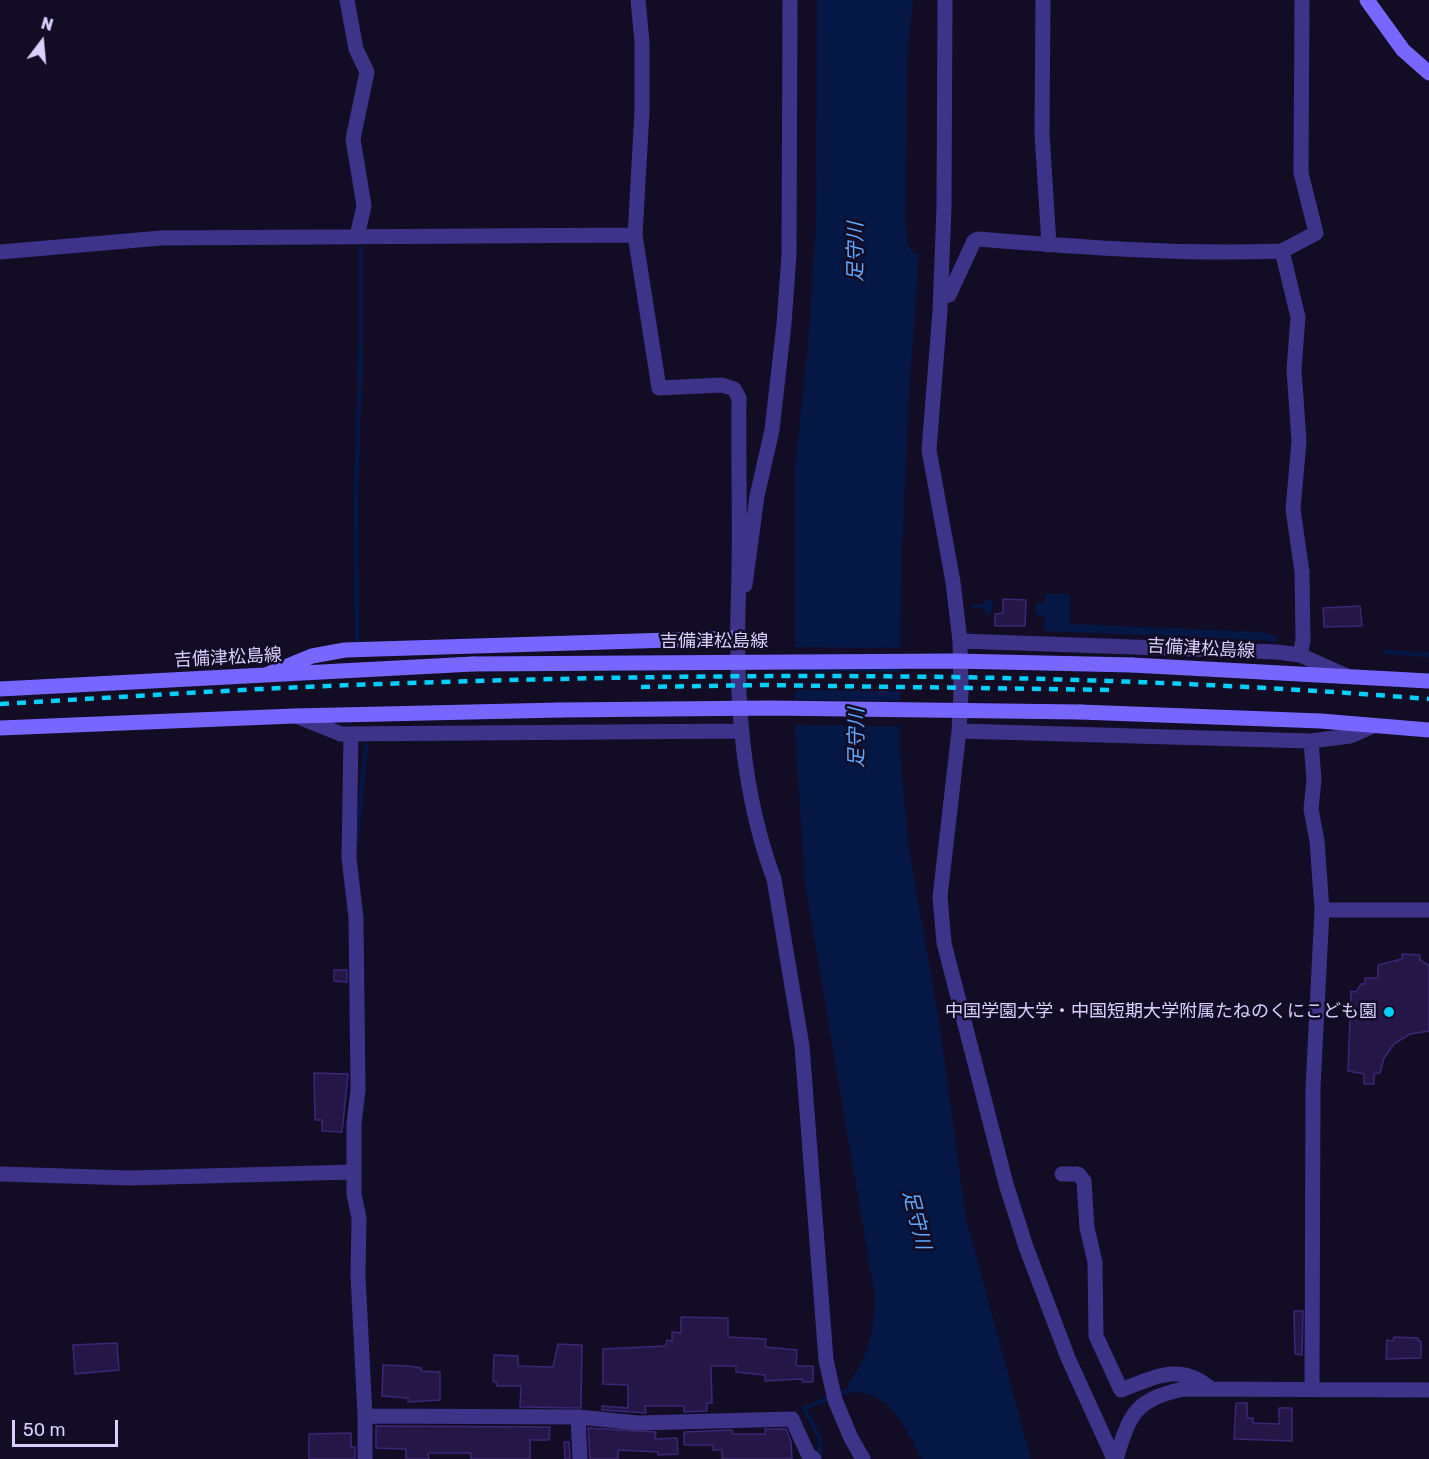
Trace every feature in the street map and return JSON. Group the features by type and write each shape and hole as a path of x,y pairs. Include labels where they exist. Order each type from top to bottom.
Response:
{"main road":[{"path":"1367,0 1403,50 1429,73"},
{"path":"266,675 312,656 345,650 736,638"},
{"name":"吉備津松島線","path":"0,689 473,664 955,661 1132,665 1429,681"},
{"path":"0,728 294,716 770,708 1080,712 1429,730"}],"street":[{"path":"347,0 356,49 367,72 353,139 364,206 357,236"},
{"path":"638,0 642,42 642,112 635,235 659,388 723,386 734,389 740,398 736,638 740,731 765,854 774,879 801,1036 830,1380 851,1438 863,1459"},
{"path":"738,609 747,574 757,496 772,430 784,324 789,255 790,0"},
{"path":"945,0 941,297 929,450 953,582 960,641 959,731 940,897 944,943 1006,1184 1026,1247 1068,1358 1115,1459"},
{"path":"1043,0 1042,134 1049,210 1049,245"},
{"path":"941,297 949,295 974,241 978,239 1153,252 1282,251 1316,233 1302,173 1302,0"},
{"path":"0,252 160,238 635,235"},
{"path":"1282,251 1298,317 1294,370 1299,441 1293,509 1302,572 1303,640 1300,656"},
{"path":"960,641 1230,649 1300,656 1345,675"},
{"path":"294,716 340,734 740,731"},
{"path":"959,731 1311,741 1350,736 1373,726"},
{"path":"351,734 349,858 356,918 358,1090 354,1124 354,1194 359,1218 358,1275 368,1416 365,1459"},
{"path":"1311,741 1314,780 1311,809 1317,841 1322,910 1313,1088 1312,1390"},
{"path":"1322,910 1429,910"},
{"path":"0,1174 130,1178 354,1172"},
{"path":"1062,1174 1078,1174 1084,1181 1087,1228 1095,1262 1096,1336 1121,1390 1160,1375 1182,1374 1198,1377 1212,1389"},
{"path":"1115,1459 1131,1419 1143,1403 1160,1394 1184,1389 1429,1390"},
{"path":"368,1416 578,1417 638,1423 792,1419 810,1458"},
{"path":"578,1417 580,1459"}],"water":[{"name":"足守川","path":"817,0 913,0 907,57 905,221 908,245 913,252 919,254 908,411 901,579 900,748 908,843 939,1021 966,1218 1031,1459 922,1459 903,1424 887,1405 865,1393 851,1392 848,1384 861,1363 870,1341 874,1292 805,883 795,734 795,467 808,345 816,223"},
{"path":"1046,594 1070,594 1070,624 1260,632 1278,636 1274,643 1263,640 1044,631 1045,616 1036,615 1036,603 1044,602"},
{"path":"987,600 993,600 992,614 986,614 982,608 972,608 972,605 982,605"}],"pier":[{"path":"791,647 904,648 903,668 792,668"},
{"path":"792,671 903,672 903,691 792,690"},
{"path":"792,700 903,701 903,726 792,725"}],"building":[{"path":"1003,599 1026,600 1025,626 995,626 995,614 1003,613"},
{"path":"1360,606 1362,626 1324,627 1323,608"},
{"name":"中国学園大学・中国短期大学附属たねのくにこども園","path":"1402,954 1420,955 1420,960 1429,965 1429,1031 1410,1034 1394,1044 1384,1058 1380,1073 1374,1074 1374,1084 1364,1084 1364,1074 1348,1071 1351,991 1356,992 1361,984 1365,984 1365,978 1378,978 1378,965 1402,959"},
{"path":"334,970 347,970 347,982 334,981"},
{"path":"314,1073 348,1074 342,1132 322,1131 322,1120 315,1120"},
{"path":"1294,1311 1303,1311 1302,1355 1295,1354"},
{"path":"681,1317 728,1318 728,1337 766,1339 765,1347 797,1350 796,1366 813,1366 813,1382 803,1382 802,1379 765,1381 765,1375 736,1372 736,1366 711,1366 712,1403 707,1403 707,1411 684,1412 684,1406 645,1406 646,1413 602,1410 602,1406 628,1408 628,1385 603,1384 603,1349 666,1346 667,1340 672,1341 672,1332 681,1333"},
{"path":"1394,1337 1418,1338 1418,1341 1421,1341 1421,1358 1386,1359 1387,1340 1393,1341"},
{"path":"117,1343 119,1370 75,1374 73,1345"},
{"path":"558,1344 582,1345 581,1408 520,1407 521,1386 497,1386 493,1381 494,1355 518,1356 518,1366 553,1367"},
{"path":"383,1365 408,1366 421,1368 421,1371 440,1372 440,1400 408,1402 408,1398 382,1396"},
{"path":"1236,1403 1247,1403 1247,1418 1253,1418 1253,1423 1279,1424 1279,1408 1292,1408 1292,1441 1234,1439"},
{"path":"376,1426 550,1427 549,1440 530,1440 530,1459 471,1459 471,1453 428,1453 429,1459 406,1459 406,1449 376,1448"},
{"path":"588,1428 656,1432 655,1439 677,1438 678,1454 658,1455 658,1452 618,1450 618,1459 590,1459"},
{"path":"765,1429 786,1429 791,1442 792,1459 722,1459 722,1450 713,1450 713,1445 684,1445 684,1432 732,1430 733,1434 765,1434"},
{"path":"351,1433 351,1447 355,1447 355,1459 309,1459 309,1434"},
{"path":"564,1442 569,1442 570,1459 565,1459"}],"waterway":[{"path":"357,646 356,491 361,346 361,248"},
{"path":"1385,652 1429,655"},
{"path":"356,846 366,745"},
{"path":"841,1393 856,1388"},
{"path":"819,1459 820,1438 804,1408 829,1398"}],"railway":[{"path":"0,704 380,684 774,676 905,676 1167,683 1429,699"},
{"path":"641,687 763,685 1115,690"}],"place":[{"name":"中国学園大学・中国短期大学附属たねのくにこども園","path":"1389,1012"}]}
